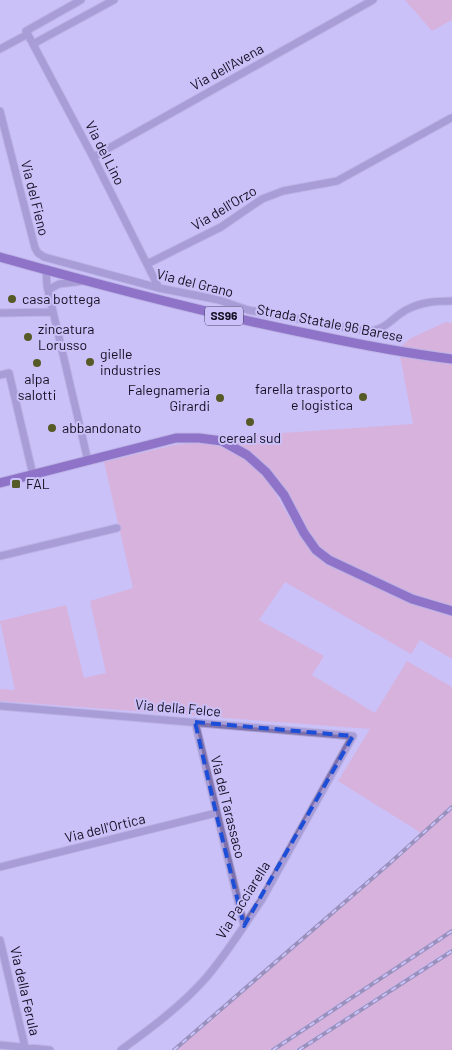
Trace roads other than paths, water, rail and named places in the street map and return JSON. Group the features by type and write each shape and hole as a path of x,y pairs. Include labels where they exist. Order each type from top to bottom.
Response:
{"main road":[{"name":"Strada Statale 96 Barese","path":"0,257 84,281 234,319 368,346 452,360"},
{"path":"0,483 176,438 222,441 247,455 266,472 284,496 308,539 316,550 328,560 412,599 452,611"}],"street":[{"path":"0,49 81,0"},
{"path":"33,44 114,0"},
{"name":"Via dell'Avena","path":"93,157 373,0"},
{"name":"Via del Lino","path":"27,32 159,288"},
{"name":"Via del Fieno","path":"0,111 36,250 44,257 74,266"},
{"name":"Via dell'Orzo","path":"147,264 221,227 262,200 283,191 337,181 451,118"},
{"path":"69,277 74,266"},
{"name":"Via del Grano","path":"74,266 159,288 219,300 248,310 366,331 380,329 388,325 406,310 415,306 452,300"},
{"path":"46,270 51,288 53,312 88,461"},
{"path":"51,288 56,273"},
{"path":"51,288 84,281"},
{"path":"0,312 53,312"},
{"path":"0,375 10,373 34,474"},
{"path":"0,556 117,528"},
{"name":"Via della Felce","path":"0,706 353,736"},
{"name":"Via del Tarassaco","path":"195,722 244,926"},
{"name":"Via Pacciarella","path":"121,1050 160,1022 205,979 261,901 353,736"},
{"name":"Via dell'Ortica","path":"0,867 216,813"},
{"name":"Via della Ferula","path":"0,940 25,1047"},
{"path":"0,1045 50,1050"}],"railway":[{"path":"174,1050 452,807"},
{"path":"273,1050 452,931"},
{"path":"299,1050 452,951"}],"place":[{"name":"casa bottega","path":"12,299"},
{"name":"zincatura Lorusso","path":"28,337"},
{"name":"gielle industries","path":"90,362"},
{"name":"alpa salotti","path":"37,363"},
{"name":"farella trasporto e logistica","path":"363,397"},
{"name":"Falegnameria Girardi","path":"220,398"},
{"name":"cereal sud","path":"250,422"},
{"name":"abbandonato","path":"52,428"},
{"name":"FAL","path":"16,484"}]}
